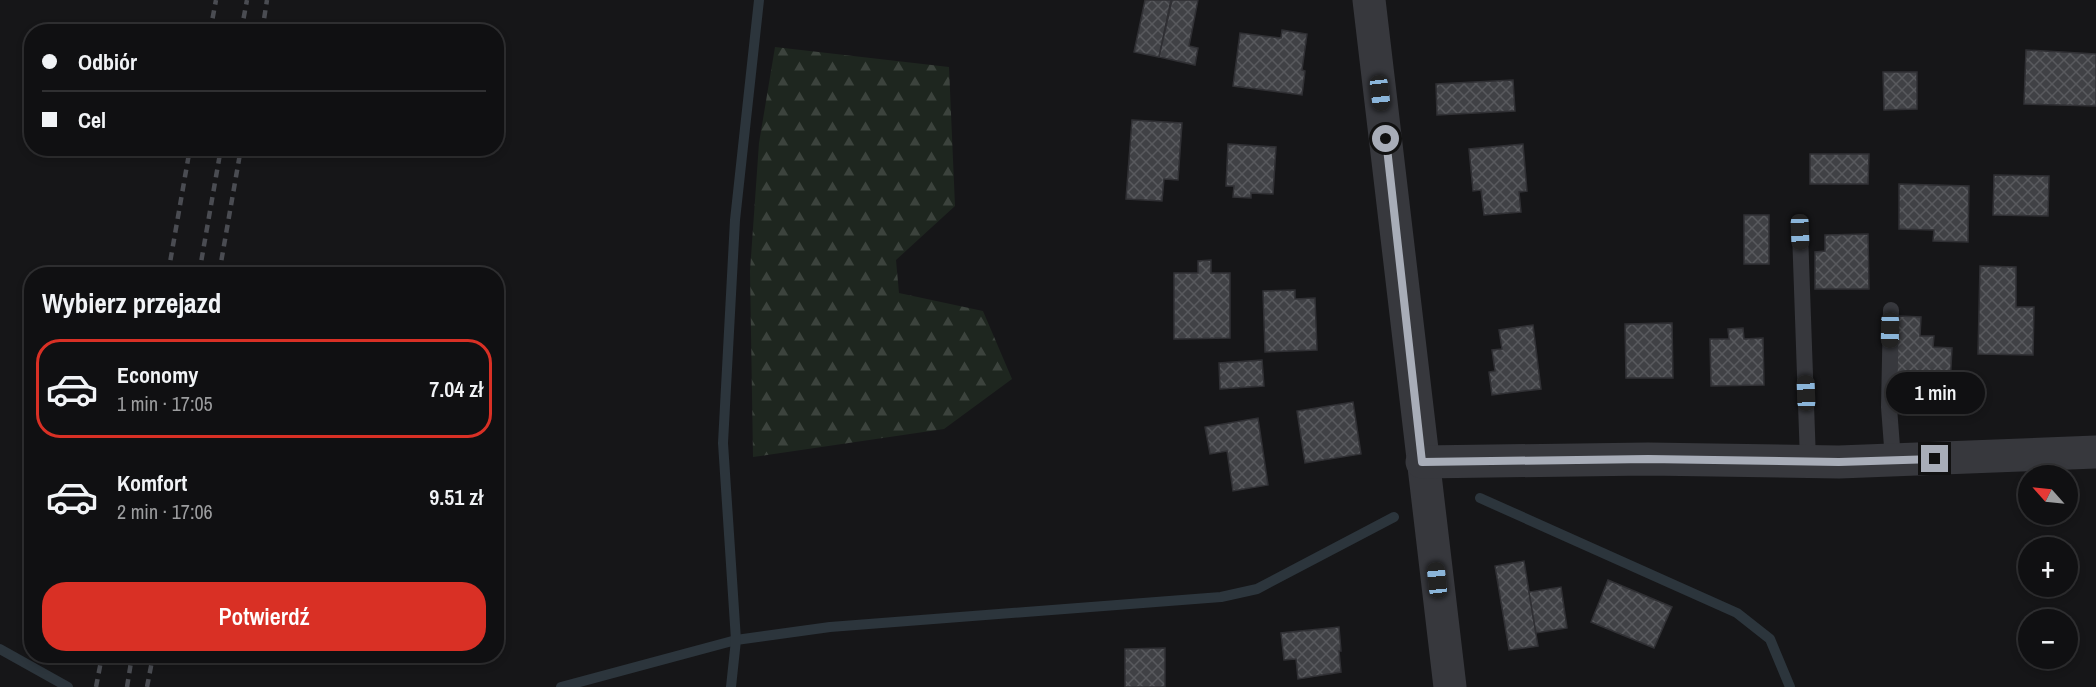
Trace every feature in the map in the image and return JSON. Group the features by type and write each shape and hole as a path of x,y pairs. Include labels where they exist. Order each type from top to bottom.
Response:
{"street":[{"path":"1369,0 1450,687"},
{"path":"1422,462 1648,459 1893,460 2096,452"}],"lane":[{"path":"1800,232 1808,461"},
{"path":"1891,310 1889,407 1893,460"}],"green space":[{"path":"775,47 949,67 955,206 896,260 899,293 983,311 1012,379 944,429 753,457 750,271 759,143"}],"building":[{"path":"1145,0 1171,0 1159,57 1134,52"},
{"path":"1172,0 1198,0 1189,46 1198,48 1195,65 1159,57"},
{"path":"1282,30 1307,34 1302,70 1305,71 1302,95 1233,86 1240,33 1281,38"},
{"path":"2026,50 2096,54 2096,106 2024,104"},
{"path":"1883,72 1917,72 1917,109 1884,110"},
{"path":"1513,80 1515,111 1437,115 1436,84"},
{"path":"1132,120 1182,123 1178,180 1164,179 1162,201 1126,199"},
{"path":"1228,144 1276,147 1273,194 1251,193 1251,198 1233,197 1234,186 1226,186"},
{"path":"1523,144 1527,191 1519,192 1521,212 1484,215 1481,190 1473,191 1469,149"},
{"path":"1810,154 1869,154 1868,184 1810,184"},
{"path":"1994,175 2049,176 2048,216 1993,215"},
{"path":"1899,184 1969,186 1968,242 1933,241 1934,230 1899,229"},
{"path":"1744,215 1769,215 1769,264 1744,264"},
{"path":"1868,234 1869,289 1815,289 1815,252 1825,251 1825,235"},
{"path":"1211,260 1211,273 1230,273 1230,338 1174,339 1174,273 1198,273 1198,261"},
{"path":"1980,266 2016,267 2016,307 2034,307 2033,355 1978,354"},
{"path":"1295,290 1295,299 1315,298 1317,350 1265,352 1263,291"},
{"path":"1899,316 1921,317 1920,336 1934,336 1933,347 1952,348 1950,385 1895,382"},
{"path":"1672,323 1673,378 1626,378 1625,324"},
{"path":"1533,325 1541,389 1492,395 1489,372 1495,371 1492,350 1502,349 1499,330"},
{"path":"1743,328 1744,339 1763,338 1764,385 1711,386 1710,339 1729,339 1728,329"},
{"path":"1262,360 1264,386 1220,389 1219,363"},
{"path":"1353,402 1361,454 1305,463 1297,411"},
{"path":"1258,418 1268,485 1233,491 1227,451 1210,454 1205,427"},
{"path":"1524,561 1538,646 1509,650 1495,566"},
{"path":"1608,580 1672,607 1654,648 1591,622"},
{"path":"1561,587 1567,628 1536,633 1529,592"},
{"path":"1339,627 1341,672 1298,679 1296,659 1284,660 1281,633"},
{"path":"1165,648 1165,687 1125,687 1125,649"}],"waterway":[{"path":"731,687 736,640 723,443 735,220 759,0"},
{"path":"1480,498 1737,613 1770,639 1790,687"},
{"path":"561,687 736,640 830,627 1221,597 1257,589 1394,517"},
{"path":"0,649 24,662"},
{"path":"25,663 68,687"}],"railway":[{"path":"212,24 216,0"},
{"path":"242,24 247,0"},
{"path":"263,24 267,0"},
{"path":"169,267 189,156"},
{"path":"200,267 220,156"},
{"path":"220,267 240,156"},
{"path":"96,687 101,663"},
{"path":"127,687 131,663"},
{"path":"147,687 152,663"}],"route":[{"path":"1386,139 1422,462 1648,459 1839,462 1935,459"}]}
